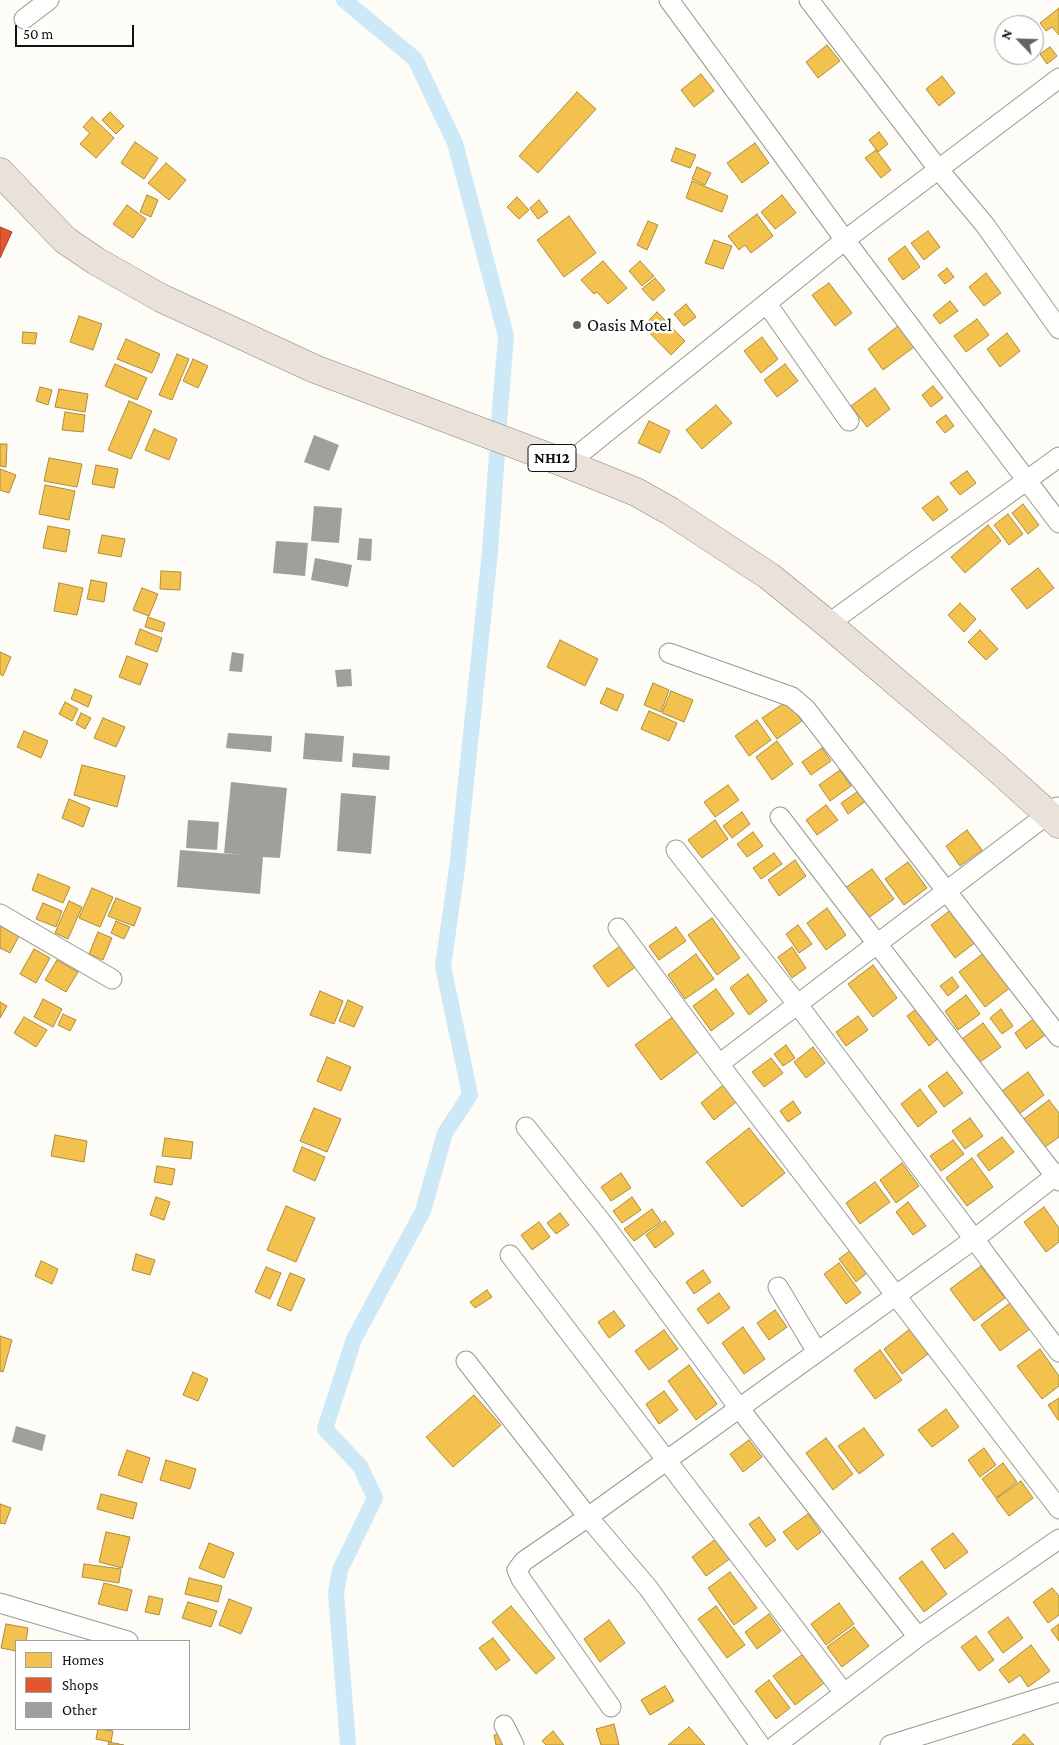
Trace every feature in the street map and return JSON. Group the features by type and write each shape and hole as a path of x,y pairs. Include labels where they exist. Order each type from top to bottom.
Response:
{"highway":[{"name":"NH12","path":"0,172 65,240 161,298 315,369 567,464 636,492 670,511 769,576 1055,814"}],"street":[{"path":"24,19 48,0"},
{"path":"669,0 846,240 1059,523"},
{"path":"809,0 939,170 985,225 1059,329"},
{"path":"567,464 846,240 1059,78"},
{"path":"767,304 849,421"},
{"path":"828,624 1059,458"},
{"path":"670,653 792,697 806,709 1059,1037"},
{"path":"719,1064 946,891 1055,814"},
{"path":"611,1707 525,1585 517,1570 524,1561 588,1517 1058,1177 780,817"},
{"path":"676,850 798,1005 1059,1352"},
{"path":"0,914 112,979"},
{"path":"618,928 719,1064 1059,1509"},
{"path":"526,1127 604,1225 739,1408 918,1637"},
{"path":"510,1255 844,1693"},
{"path":"778,1287 817,1352"},
{"path":"466,1360 588,1517 649,1589 760,1745"},
{"path":"776,1745 918,1637 1059,1539"},
{"path":"0,1603 125,1640"},
{"path":"890,1745 1059,1692"},
{"path":"504,1725 514,1745"}],"building: Homes":[{"path":"1059,8 1059,35 1052,27 1046,31 1044,20"},
{"path":"827,45 840,61 818,78 806,62"},
{"path":"1050,47 1057,56 1047,64 1044,60 1044,51"},
{"path":"701,74 714,91 694,107 681,90"},
{"path":"942,76 955,93 939,106 926,89"},
{"path":"577,92 596,109 538,173 519,156"},
{"path":"110,112 124,126 116,134 102,120"},
{"path":"92,117 114,138 96,158 80,144 90,133 83,127"},
{"path":"879,132 888,144 878,152 869,140"},
{"path":"135,142 158,158 144,179 121,163"},
{"path":"755,143 769,163 742,183 727,163"},
{"path":"676,148 696,155 690,168 671,161"},
{"path":"876,150 891,170 881,178 865,158"},
{"path":"166,163 186,180 169,200 148,183"},
{"path":"697,167 711,173 705,185 692,179"},
{"path":"692,181 728,196 722,212 686,198"},
{"path":"147,195 158,200 151,217 140,212"},
{"path":"782,195 796,213 775,229 761,212"},
{"path":"517,197 529,210 519,219 507,207"},
{"path":"539,200 548,212 538,219 530,208"},
{"path":"127,205 146,219 133,238 113,224"},
{"path":"757,214 773,236 751,253 745,245 739,250 728,236"},
{"path":"569,216 596,253 564,277 537,240"},
{"path":"648,221 658,225 647,250 637,245"},
{"path":"928,231 940,247 924,260 911,243"},
{"path":"714,240 732,246 723,269 705,263"},
{"path":"905,246 920,267 903,280 888,259"},
{"path":"603,261 627,288 608,304 597,292 594,294 581,280"},
{"path":"640,261 654,276 642,286 629,271"},
{"path":"947,268 954,277 945,284 938,275"},
{"path":"986,273 1001,293 984,306 969,287"},
{"path":"655,278 665,290 653,301 642,289"},
{"path":"829,283 852,313 835,326 812,295"},
{"path":"950,301 958,311 940,324 933,315"},
{"path":"686,304 696,317 684,326 674,314"},
{"path":"657,312 685,341 671,355 643,326"},
{"path":"79,316 102,324 93,350 70,342"},
{"path":"977,319 989,335 966,352 954,336"},
{"path":"898,326 914,347 883,370 868,349"},
{"path":"23,332 37,333 35,344 22,343"},
{"path":"1007,333 1020,351 1000,367 987,349"},
{"path":"762,337 778,359 761,373 744,351"},
{"path":"126,339 160,354 152,373 117,359"},
{"path":"177,354 189,359 172,400 159,395"},
{"path":"193,359 208,366 198,388 183,381"},
{"path":"115,364 147,378 137,400 105,386"},
{"path":"785,364 798,381 777,397 764,380"},
{"path":"933,386 943,398 931,407 922,395"},
{"path":"40,387 52,390 48,405 36,401"},
{"path":"875,388 890,409 867,427 851,406"},
{"path":"59,389 88,394 85,412 55,407"},
{"path":"129,401 152,411 131,459 108,450"},
{"path":"716,405 732,423 702,449 686,430"},
{"path":"65,412 85,415 83,432 62,430"},
{"path":"946,415 954,426 945,433 936,422"},
{"path":"649,421 670,431 660,453 638,443"},
{"path":"154,429 177,439 169,460 145,450"},
{"path":"0,444 7,444 6,467 0,466"},
{"path":"49,458 82,464 77,487 44,481"},
{"path":"96,465 118,469 114,488 92,484"},
{"path":"0,469 16,475 9,493 0,490"},
{"path":"967,471 976,483 960,495 950,483"},
{"path":"45,485 75,491 69,520 39,514"},
{"path":"938,496 948,510 933,521 922,508"},
{"path":"1023,504 1039,525 1028,534 1012,513"},
{"path":"1008,514 1023,534 1009,545 994,525"},
{"path":"988,525 1001,541 965,573 951,557"},
{"path":"48,526 70,530 66,552 43,548"},
{"path":"102,535 125,539 121,557 98,553"},
{"path":"1038,568 1054,588 1027,609 1011,589"},
{"path":"161,571 181,572 180,590 160,589"},
{"path":"91,580 107,583 104,602 87,599"},
{"path":"59,583 83,588 77,615 54,611"},
{"path":"142,588 158,594 149,616 133,610"},
{"path":"960,603 976,619 964,632 948,615"},
{"path":"148,617 165,623 162,632 145,627"},
{"path":"140,629 162,638 157,652 135,644"},
{"path":"980,630 998,649 986,660 968,642"},
{"path":"560,640 598,659 585,686 547,667"},
{"path":"0,652 11,657 3,676 0,674"},
{"path":"127,656 148,664 140,685 119,677"},
{"path":"653,683 669,690 661,712 644,705"},
{"path":"607,688 624,695 617,711 600,703"},
{"path":"75,689 92,696 88,707 71,699"},
{"path":"671,691 693,700 684,722 662,713"},
{"path":"787,701 802,721 777,739 762,718"},
{"path":"65,702 78,709 72,721 59,714"},
{"path":"649,711 677,723 669,741 641,729"},
{"path":"81,713 91,718 85,729 76,724"},
{"path":"103,718 125,727 116,747 94,738"},
{"path":"757,720 771,740 749,756 735,736"},
{"path":"24,731 48,741 41,758 17,747"},
{"path":"777,741 793,764 772,780 756,757"},
{"path":"822,748 831,761 811,775 802,762"},
{"path":"82,765 125,776 117,807 74,795"},
{"path":"840,770 851,786 830,801 819,785"},
{"path":"728,785 739,800 715,817 704,802"},
{"path":"860,790 867,800 848,814 841,803"},
{"path":"69,799 90,808 83,827 62,818"},
{"path":"826,805 838,820 817,835 806,820"},
{"path":"742,812 750,824 732,838 723,826"},
{"path":"715,820 728,839 702,858 688,840"},
{"path":"967,830 982,850 960,866 946,846"},
{"path":"753,832 763,846 747,857 737,844"},
{"path":"774,853 782,864 761,879 753,868"},
{"path":"795,860 806,876 779,896 768,880"},
{"path":"908,862 927,888 904,905 885,879"},
{"path":"872,869 894,899 867,919 845,888"},
{"path":"38,874 70,887 63,903 32,890"},
{"path":"92,888 113,897 100,927 79,918"},
{"path":"116,898 141,908 134,926 108,916"},
{"path":"69,901 82,907 68,939 55,933"},
{"path":"43,903 62,911 56,927 36,919"},
{"path":"827,908 846,935 826,950 807,923"},
{"path":"952,909 976,942 955,958 931,925"},
{"path":"712,918 740,958 717,975 688,935"},
{"path":"116,921 130,927 124,939 111,933"},
{"path":"0,924 20,934 10,953 0,948"},
{"path":"798,925 812,944 799,953 786,934"},
{"path":"676,927 686,941 659,960 649,946"},
{"path":"98,932 112,938 103,960 89,954"},
{"path":"623,944 638,965 608,987 593,966"},
{"path":"792,947 806,968 792,978 778,957"},
{"path":"34,949 50,958 36,983 20,974"},
{"path":"985,952 1011,987 985,1007 959,972"},
{"path":"696,954 714,979 685,999 668,975"},
{"path":"57,960 78,972 66,992 45,980"},
{"path":"873,965 897,998 873,1017 848,984"},
{"path":"748,974 767,1001 749,1015 730,988"},
{"path":"952,977 959,987 948,996 940,986"},
{"path":"716,989 734,1014 711,1031 693,1006"},
{"path":"320,991 343,1001 334,1024 310,1015"},
{"path":"966,995 980,1014 958,1030 945,1011"},
{"path":"43,999 62,1009 53,1027 34,1017"},
{"path":"348,1000 363,1007 354,1027 339,1021"},
{"path":"0,1002 7,1006 0,1018"},
{"path":"919,1007 941,1036 929,1046 907,1016"},
{"path":"1001,1009 1013,1026 1002,1034 990,1018"},
{"path":"63,1014 76,1020 70,1031 58,1025"},
{"path":"674,1016 699,1051 661,1080 635,1045"},
{"path":"858,1016 868,1030 846,1046 836,1032"},
{"path":"24,1017 47,1030 36,1047 14,1033"},
{"path":"1033,1019 1045,1035 1026,1049 1015,1033"},
{"path":"983,1023 1001,1047 980,1062 962,1039"},
{"path":"786,1045 795,1058 783,1066 774,1054"},
{"path":"813,1047 825,1063 806,1078 794,1062"},
{"path":"327,1057 351,1067 341,1091 317,1081"},
{"path":"771,1058 783,1073 764,1087 752,1072"},
{"path":"947,1072 963,1093 944,1107 928,1086"},
{"path":"1028,1072 1044,1095 1019,1114 1002,1091"},
{"path":"723,1085 736,1102 714,1120 701,1103"},
{"path":"920,1089 937,1112 918,1127 901,1104"},
{"path":"1049,1100 1059,1113 1059,1137 1042,1149 1021,1121"},
{"path":"793,1101 801,1113 788,1122 780,1111"},
{"path":"314,1108 341,1119 327,1152 300,1141"},
{"path":"970,1118 983,1136 965,1149 952,1131"},
{"path":"749,1128 785,1173 742,1207 706,1162"},
{"path":"55,1135 87,1141 84,1162 51,1156"},
{"path":"1002,1137 1014,1152 989,1171 977,1155"},
{"path":"165,1138 193,1142 191,1159 162,1156"},
{"path":"953,1140 964,1154 941,1171 930,1156"},
{"path":"302,1147 325,1157 315,1181 293,1171"},
{"path":"972,1158 993,1187 967,1206 946,1178"},
{"path":"902,1163 919,1186 896,1203 880,1180"},
{"path":"157,1166 175,1169 172,1185 154,1182"},
{"path":"621,1173 631,1188 611,1201 601,1187"},
{"path":"875,1182 890,1202 860,1224 846,1203"},
{"path":"156,1197 170,1202 164,1220 150,1215"},
{"path":"632,1197 641,1210 622,1223 613,1211"},
{"path":"908,1202 926,1226 913,1235 896,1212"},
{"path":"286,1206 315,1218 296,1262 267,1250"},
{"path":"1044,1207 1059,1228 1059,1242 1046,1252 1024,1222"},
{"path":"652,1209 661,1222 634,1241 624,1229"},
{"path":"560,1213 569,1225 556,1234 547,1223"},
{"path":"665,1221 674,1234 655,1248 646,1235"},
{"path":"539,1222 550,1237 532,1250 521,1235"},
{"path":"852,1249 868,1272 856,1282 839,1259"},
{"path":"136,1254 155,1260 150,1275 132,1270"},
{"path":"41,1261 58,1269 52,1284 35,1276"},
{"path":"839,1263 861,1293 846,1304 824,1274"},
{"path":"981,1266 1005,1298 974,1321 950,1289"},
{"path":"266,1267 281,1273 270,1299 255,1292"},
{"path":"703,1270 711,1282 694,1294 686,1282"},
{"path":"290,1273 305,1279 291,1311 277,1305"},
{"path":"487,1290 492,1297 475,1308 470,1302"},
{"path":"719,1293 730,1308 708,1324 697,1309"},
{"path":"1014,1300 1034,1326 1000,1351 981,1325"},
{"path":"775,1310 787,1327 769,1340 757,1323"},
{"path":"614,1311 625,1326 609,1338 598,1322"},
{"path":"743,1327 765,1359 744,1374 722,1343"},
{"path":"910,1329 928,1354 902,1374 884,1349"},
{"path":"664,1330 678,1349 649,1370 635,1351"},
{"path":"0,1336 12,1340 3,1372 0,1371"},
{"path":"1040,1349 1059,1376 1059,1386 1042,1399 1017,1366"},
{"path":"880,1350 902,1380 875,1399 854,1370"},
{"path":"689,1365 717,1404 696,1420 668,1381"},
{"path":"193,1372 208,1379 198,1401 183,1395"},
{"path":"664,1391 678,1410 659,1424 646,1404"},
{"path":"474,1395 501,1425 453,1467 426,1437"},
{"path":"1059,1398 1059,1420 1058,1420 1048,1405"},
{"path":"946,1409 959,1427 932,1447 918,1430"},
{"path":"864,1428 884,1455 859,1474 838,1446"},
{"path":"826,1438 853,1474 833,1490 806,1453"},
{"path":"749,1440 762,1457 743,1472 730,1454"},
{"path":"984,1448 996,1465 980,1477 968,1460"},
{"path":"127,1450 150,1458 142,1483 118,1475"},
{"path":"166,1460 196,1469 190,1489 160,1480"},
{"path":"1003,1463 1017,1482 996,1498 982,1479"},
{"path":"1021,1481 1033,1498 1009,1516 996,1499"},
{"path":"101,1494 137,1503 133,1519 97,1509"},
{"path":"0,1504 11,1508 5,1524 0,1523"},
{"path":"808,1514 821,1532 797,1550 783,1532"},
{"path":"759,1517 776,1540 766,1547 749,1524"},
{"path":"106,1532 130,1537 122,1568 99,1562"},
{"path":"953,1533 968,1552 945,1569 931,1549"},
{"path":"717,1538 731,1558 706,1576 692,1557"},
{"path":"209,1543 234,1553 224,1578 199,1568"},
{"path":"922,1561 947,1594 924,1612 899,1578"},
{"path":"84,1564 121,1569 119,1583 82,1577"},
{"path":"730,1572 757,1608 734,1625 708,1588"},
{"path":"189,1578 222,1586 218,1602 185,1594"},
{"path":"104,1583 132,1590 127,1611 98,1604"},
{"path":"1052,1588 1059,1596 1059,1615 1048,1623 1033,1602"},
{"path":"149,1596 163,1599 159,1615 145,1612"},
{"path":"229,1599 252,1608 241,1634 219,1625"},
{"path":"188,1602 217,1611 211,1627 182,1618"},
{"path":"839,1603 854,1624 826,1645 811,1624"},
{"path":"511,1606 555,1658 536,1674 492,1622"},
{"path":"716,1606 745,1645 727,1658 698,1619"},
{"path":"769,1614 781,1631 757,1649 745,1632"},
{"path":"1008,1617 1023,1638 1003,1653 988,1632"},
{"path":"609,1620 625,1643 600,1662 584,1639"},
{"path":"6,1624 28,1628 26,1640 15,1640 15,1651 1,1648"},
{"path":"1059,1624 1059,1641 1051,1630"},
{"path":"854,1627 869,1646 842,1667 827,1647"},
{"path":"976,1636 994,1660 979,1671 961,1647"},
{"path":"493,1638 510,1660 496,1670 479,1648"},
{"path":"1031,1645 1050,1671 1028,1687 1020,1675 1009,1683 999,1670"},
{"path":"803,1654 824,1683 795,1705 773,1676"},
{"path":"769,1680 790,1708 776,1719 755,1691"},
{"path":"665,1686 674,1701 650,1715 641,1700"},
{"path":"614,1724 619,1745 601,1745 596,1729"},
{"path":"689,1727 705,1745 668,1745"},
{"path":"98,1730 113,1731 111,1742 96,1739"},
{"path":"553,1731 564,1745 546,1745 542,1741"},
{"path":"505,1732 508,1745 496,1745 494,1735"},
{"path":"1024,1734 1034,1745 1012,1745"},
{"path":"109,1742 124,1745 108,1745"}],"building: Shops":[{"path":"0,227 12,232 0,258"}],"building: Other":[{"path":"314,435 339,445 329,471 304,462"},
{"path":"314,506 342,508 339,543 311,541"},
{"path":"359,538 372,539 371,561 357,560"},
{"path":"276,541 308,543 305,576 273,573"},
{"path":"315,558 352,565 348,587 311,580"},
{"path":"232,652 244,654 242,672 229,671"},
{"path":"351,669 352,686 337,687 335,670"},
{"path":"228,733 272,736 271,752 226,748"},
{"path":"305,733 344,736 342,762 303,759"},
{"path":"353,753 390,756 389,770 352,767"},
{"path":"231,782 287,788 280,858 263,857 260,894 177,887 180,850 243,855 224,853"},
{"path":"341,793 376,796 371,854 337,851"},
{"path":"188,820 219,822 217,850 186,848"},
{"path":"16,1426 46,1435 42,1451 12,1442"}],"waterway":[{"path":"344,0 415,59 455,143 506,336 499,422"},
{"path":"348,1745 336,1593 340,1570 375,1498 360,1466 325,1429 354,1339 423,1211 445,1133 470,1095 443,966 457,868 490,552 497,454"}],"place":[{"name":"Oasis Motel","path":"577,325"}]}
